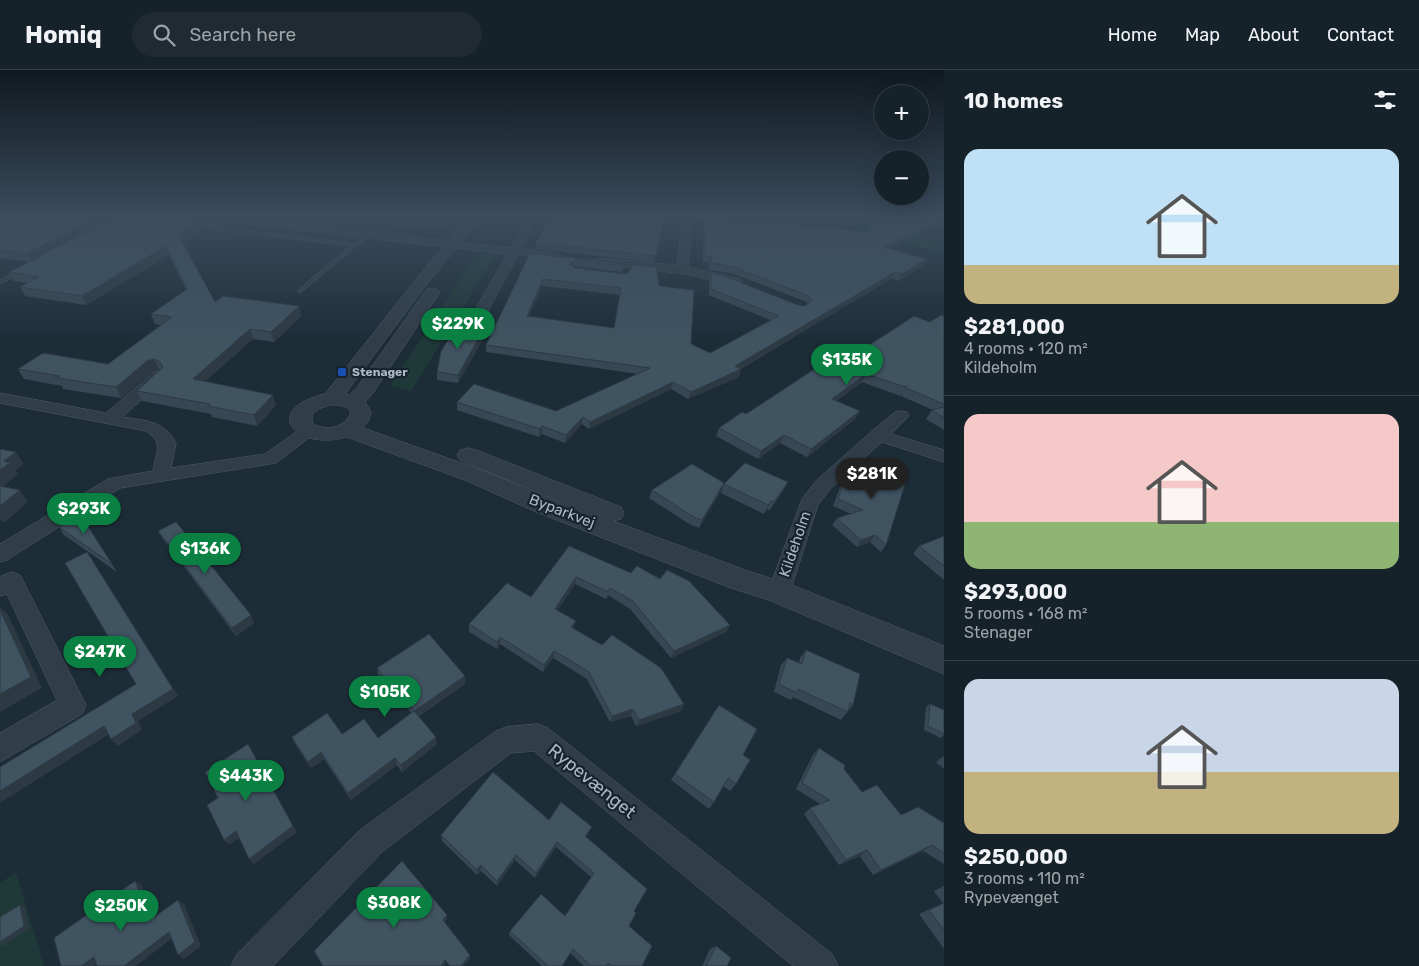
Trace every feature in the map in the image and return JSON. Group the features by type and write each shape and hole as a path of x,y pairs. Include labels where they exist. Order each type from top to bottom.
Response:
{"street":[{"path":"448,258 331,399 312,404 301,414 299,418 301,426 309,432 328,434 354,416 363,393 456,258"},
{"path":"474,324 511,258"},
{"path":"682,271 683,258"},
{"path":"588,260 627,268 682,271 720,276 751,288"},
{"path":"110,418 158,376"},
{"path":"0,398 152,427 162,434 167,443 161,475"},
{"name":"Byparkvej","path":"331,399 343,399 354,416 473,475 543,505 742,580 779,592 944,660"},
{"name":"Kildeholm","path":"779,592 809,504 824,484 901,416"},
{"path":"0,554 116,483 270,459 309,432"},
{"path":"878,436 944,456"},
{"path":"0,587 12,581 73,705 0,748"},
{"name":"Rypevænget","path":"249,966 371,841 506,740 538,738 820,966"}],"lane":[{"path":"300,291 339,258"},
{"path":"0,282 29,268"}],"green space":[{"path":"474,258 494,258 411,391 390,386"},
{"path":"16,872 44,966 0,966 0,883"}],"building":[{"path":"37,258 146,258 82,296 20,287 39,277 9,272"},
{"path":"172,258 191,258 215,302 223,296 299,306 271,332 250,329 193,379 273,395 254,415 208,406 210,404 137,391 163,367 160,362 154,359 147,361 116,387 57,378 60,376 18,369 43,353 108,364 172,317 151,314 187,289"},
{"path":"528,258 571,258 623,264 623,266 575,260 570,264 575,268 626,274 630,271 632,265 656,267 659,286 694,290 691,344 710,353 779,316 711,289 711,274 724,276 798,305 805,306 812,300 809,296 733,267 711,263 711,258 927,259 902,274 895,272 735,366 741,369 691,392 673,382 590,422 583,417 566,435 542,426 540,429 457,402 474,384 556,411 650,368 486,345","holes":["543,279 621,288 614,328 527,316"]},
{"path":"941,315 944,316 944,404 906,388 907,386 905,387 866,374 832,399 860,411 811,449 784,435 761,451 719,428 742,412 746,414 842,351 854,355 914,316 930,322"},
{"path":"464,326 484,329 458,375 437,372 441,351 455,329 462,330"},
{"path":"944,407 944,418 932,410"},
{"path":"0,449 16,452 4,461 10,463 0,470"},
{"path":"865,461 908,475 886,545 875,535 861,540 837,518 863,510 838,499 845,478"},
{"path":"745,463 788,482 774,502 771,501 768,505 724,484"},
{"path":"692,464 724,483 702,520 692,516 652,490"},
{"path":"0,486 20,490 0,506"},
{"path":"80,514 112,564 59,527"},
{"path":"176,522 251,615 232,628 158,531"},
{"path":"944,536 944,566 919,546"},
{"path":"569,546 631,573 637,566 660,579 667,570 689,581 730,625 674,651 633,601 610,588 608,592 576,577 555,609 576,621 571,627 602,645 612,635 661,668 684,704 639,720 633,709 612,716 589,672 554,651 544,665 500,637 497,642 469,624 507,583 531,597"},
{"path":"87,552 173,689 132,714 136,723 111,739 104,726 0,791 0,767 136,684 65,563"},
{"path":"0,610 31,677 0,694"},
{"path":"429,634 465,676 414,711 392,682 389,684 377,668"},
{"path":"806,650 860,674 853,705 850,703 848,712 798,689 797,693 779,684 787,658 802,664"},
{"path":"930,704 944,710 944,734 928,726"},
{"path":"719,705 757,729 743,755 750,760 736,784 728,778 714,802 675,774"},
{"path":"414,711 436,737 401,765 395,758 348,793 321,752 308,762 292,737 327,713 342,734 364,719 378,738"},
{"path":"248,744 293,826 249,859 236,831 224,840 207,805 218,798 205,772"},
{"path":"819,748 845,765 844,769 862,792 877,785 901,815 918,807 944,823 944,853 932,845 881,870 867,850 846,860 810,808 830,800 802,783"},
{"path":"493,772 549,820 561,802 592,827 585,836 647,889 634,911 636,913 629,926 652,946 642,966 612,966 608,963 606,966 591,966 573,949 562,966 548,966 510,931 541,894 565,916 594,873 557,842 536,873 516,855 497,881 481,865 477,870 441,835"},
{"path":"402,861 447,915 443,920 470,955 461,966 450,966 445,960 441,966 323,966 314,951"},
{"path":"135,881 150,920 178,900 195,942 178,955 169,932 124,966 97,966 94,957 81,966 61,966 54,938"},
{"path":"944,903 944,930 929,910"},
{"path":"20,905 24,926 0,942 0,917"},
{"path":"716,946 731,958 727,966 706,966"}],"place":[{"name":"Stenager","path":"342,372"}]}
